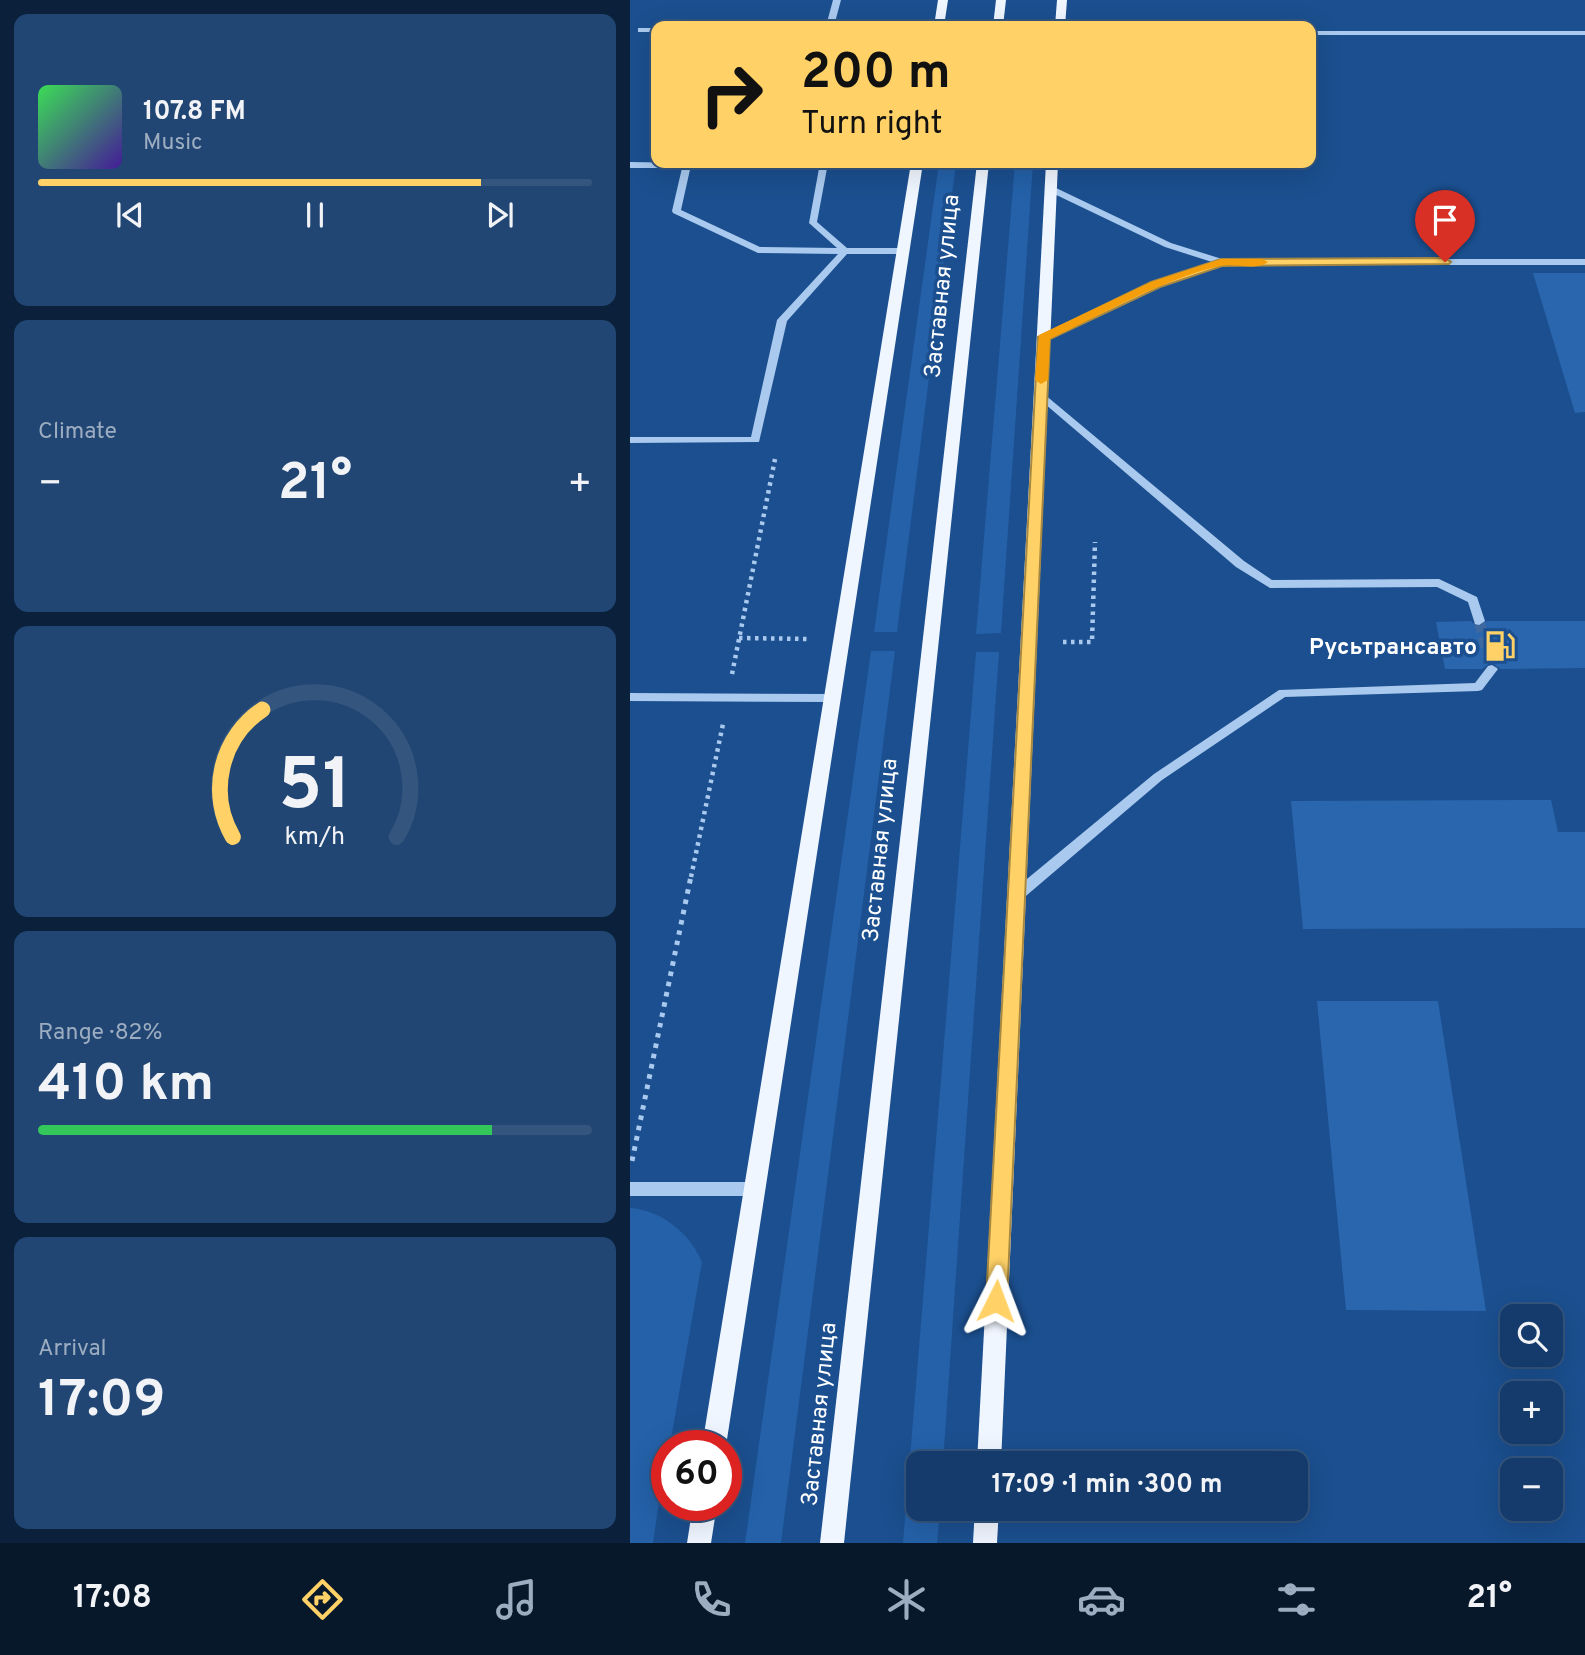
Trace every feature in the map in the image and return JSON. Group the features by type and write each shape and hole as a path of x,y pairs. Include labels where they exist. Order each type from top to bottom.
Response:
{"main road":[{"path":"940,21 943,0"},
{"path":"999,21 1001,0"},
{"path":"1060,21 1062,0"},
{"name":"Заставная улица","path":"717,1430 916,168"},
{"name":"Заставная улица","path":"832,1543 982,168"},
{"path":"990,1451 1015,897 1031,642 1052,168"},
{"path":"699,1543 702,1521"},
{"path":"985,1543 986,1521"}],"street":[{"path":"831,21 837,0"},
{"path":"641,30 651,30"},
{"path":"630,165 651,165"},
{"path":"686,168 676,211 758,250 903,251"},
{"path":"823,168 813,223 845,251"},
{"path":"630,440 755,440 782,320 845,251"},
{"path":"1044,337 1155,285 1221,262 1585,262"},
{"path":"1015,897 1158,776 1283,693 1478,687 1493,669"},
{"path":"630,697 832,698"},
{"path":"630,1189 755,1189"}],"lane":[{"path":"1316,33 1585,33"},
{"path":"1051,189 1168,246 1221,262"},
{"path":"1041,396 1240,564 1270,584 1439,583 1474,600 1479,621"}],"path":[{"path":"630,1168 728,698 775,456 755,440"},
{"path":"1063,642 1092,642 1095,542"},
{"path":"738,638 810,639"}],"shaded area":[{"path":"938,168 955,168 897,632 874,632"},
{"path":"1015,168 1033,168 1001,633 976,634"},
{"path":"871,651 895,651 781,1543 745,1543"},
{"path":"976,652 999,652 944,1451 911,1451"},
{"path":"630,1208 653,1213 673,1225 690,1242 702,1262 673,1430 651,1430 651,1521 656,1521 653,1543 630,1543"},
{"path":"906,1506 906,1521 939,1521 937,1543 903,1543"}],"building":[{"path":"1533,273 1585,273 1585,412 1575,413"},
{"path":"1471,621 1478,628 1487,621 1585,621 1585,668 1501,669 1491,662 1482,669 1445,669 1436,622"},
{"path":"1551,800 1558,832 1585,832 1585,928 1303,929 1291,801"},
{"path":"1317,1001 1438,1001 1486,1311 1346,1310"}],"tunnel":[{"path":"1479,621 1492,669"}],"slow traffic":[{"path":"1041,380 1044,337 1155,285 1221,262 1262,262"}],"place":[{"name":"Русьтрансавто","path":"1500,646"}],"route":[{"path":"996,1301 1015,897 1031,642 1044,337 1155,285 1221,262 1445,262"}]}
